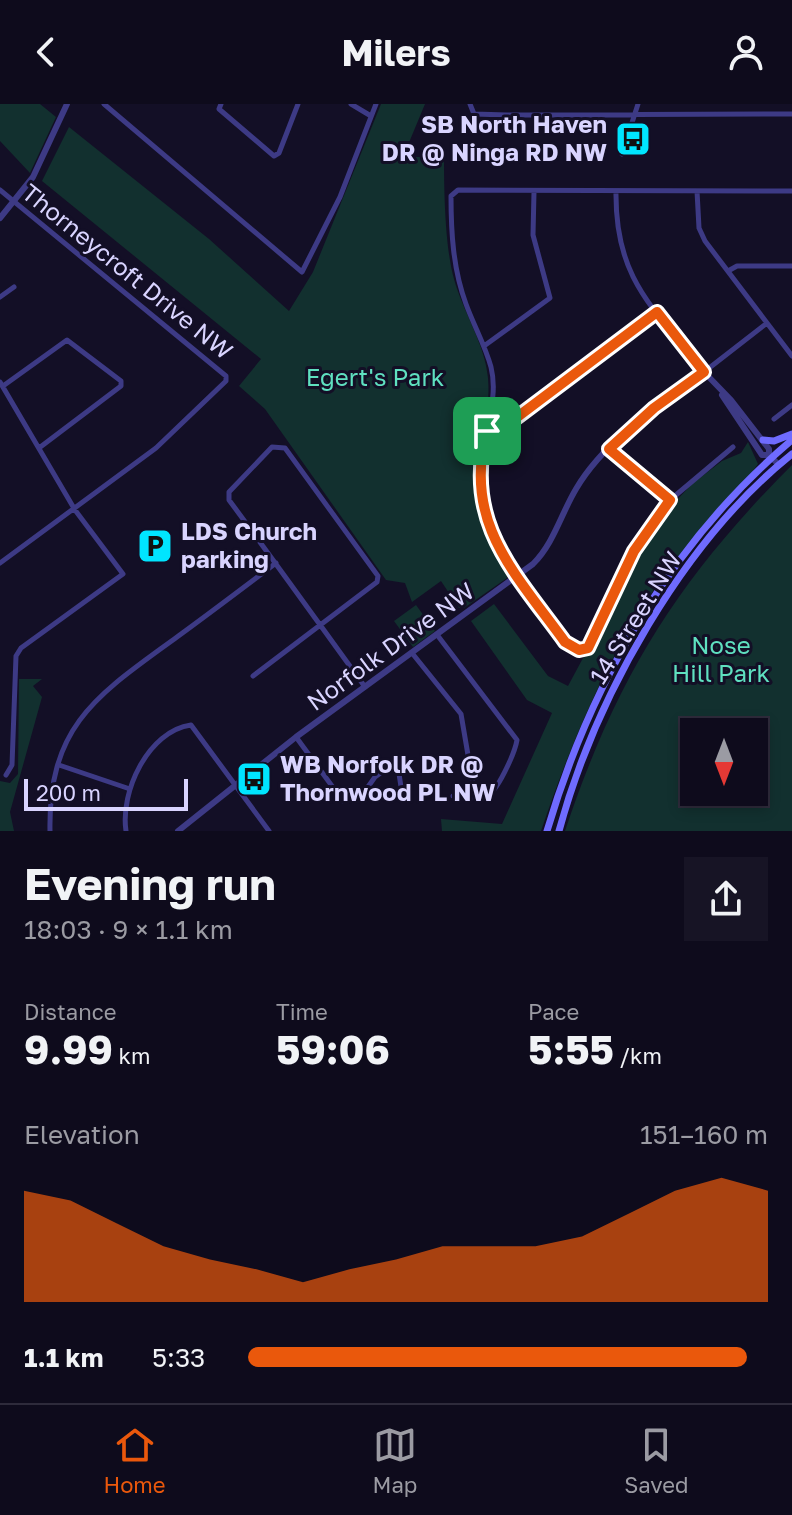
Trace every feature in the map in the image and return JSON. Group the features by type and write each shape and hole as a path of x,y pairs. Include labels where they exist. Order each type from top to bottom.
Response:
{"main road":[{"path":"763,440 792,437"},
{"name":"14 Street NW","path":"545,831 584,724 635,627 669,574 709,523 792,437"},
{"name":"14 Street NW","path":"559,831 594,729 636,646 702,550 792,454"}],"street":[{"path":"0,218 14,204 39,168 67,104"},
{"path":"104,104 302,272 340,197 376,104"},
{"path":"221,104 219,109 274,156 279,153 298,104"},
{"path":"351,104 371,116"},
{"path":"470,104 474,114 792,114"},
{"path":"549,115 553,104"},
{"path":"622,154 638,104"},
{"name":"Thorneycroft Drive NW","path":"0,190 226,376 226,381 167,439 0,563"},
{"path":"733,447 670,500 634,551 588,648 579,650 565,642 491,535 481,499 479,480 494,387 484,346 465,302 456,267 451,196 458,190 792,191"},
{"path":"697,191 699,228 792,356"},
{"path":"484,346 550,298 533,235 534,192"},
{"path":"616,192 616,229 634,282 704,372 763,440 771,457 779,465"},
{"path":"728,271 737,266 792,266"},
{"path":"0,297 14,287"},
{"path":"487,431 504,427 657,312"},
{"path":"704,372 767,323"},
{"path":"6,775 12,765 14,664 21,648 123,574 75,510 1,384 67,340 121,381 121,386 39,448"},
{"name":"Norfolk Drive NW","path":"178,831 296,737 518,577 546,551 575,489 609,449 654,408 704,372"},
{"path":"721,392 762,455 771,457"},
{"path":"774,419 792,405"},
{"path":"253,676 321,626 377,582 378,576 285,448 272,447 229,492 229,500 276,563 321,626 365,687"},
{"path":"609,449 670,500"},
{"path":"50,831 52,783 64,746 94,700 276,563"},
{"path":"438,636 517,740 515,753 492,795 482,798 453,796"},
{"path":"412,653 461,714 475,796"},
{"path":"126,831 127,788 160,742 191,725 269,831"},
{"path":"296,737 343,801 365,791 398,791 398,767 393,764 375,777 365,791"},
{"path":"59,765 127,788"}],"green space":[{"path":"0,104 40,104 56,117 30,173 0,141"},
{"name":"Egert's Park","path":"381,104 425,104 403,157 444,157 451,266 486,365 488,395 477,477 478,511 507,578 464,608 459,608 441,581 412,602 405,583 386,580 265,409 239,386 261,359 42,181 69,127 209,239 289,311 313,272"},
{"path":"748,442 758,464 659,582 622,641 591,702 541,831 442,831 441,819 502,824 552,713 527,700 471,621 494,604 548,676 568,686 583,658 590,654 657,521 692,484 722,461 741,453"},
{"name":"Nose Hill Park","path":"792,465 792,831 565,831 606,725 629,678 655,633 716,549"},
{"path":"416,605 435,631 413,647 394,621"},
{"path":"19,679 42,679 33,686 42,697 10,812 14,831 0,831 0,781 10,783 18,774"}],"place":[{"name":"SB North Haven DR @ Ninga RD NW","path":"633,139"},
{"name":"LDS Church parking","path":"155,546"},
{"name":"WB Norfolk DR @ Thornwood PL NW","path":"254,779"}],"route":[{"path":"657,312 704,372 654,408 609,449 670,500 650,524 634,551 588,648 579,650 565,642 491,535 479,480 487,431 504,427 657,312"}]}
